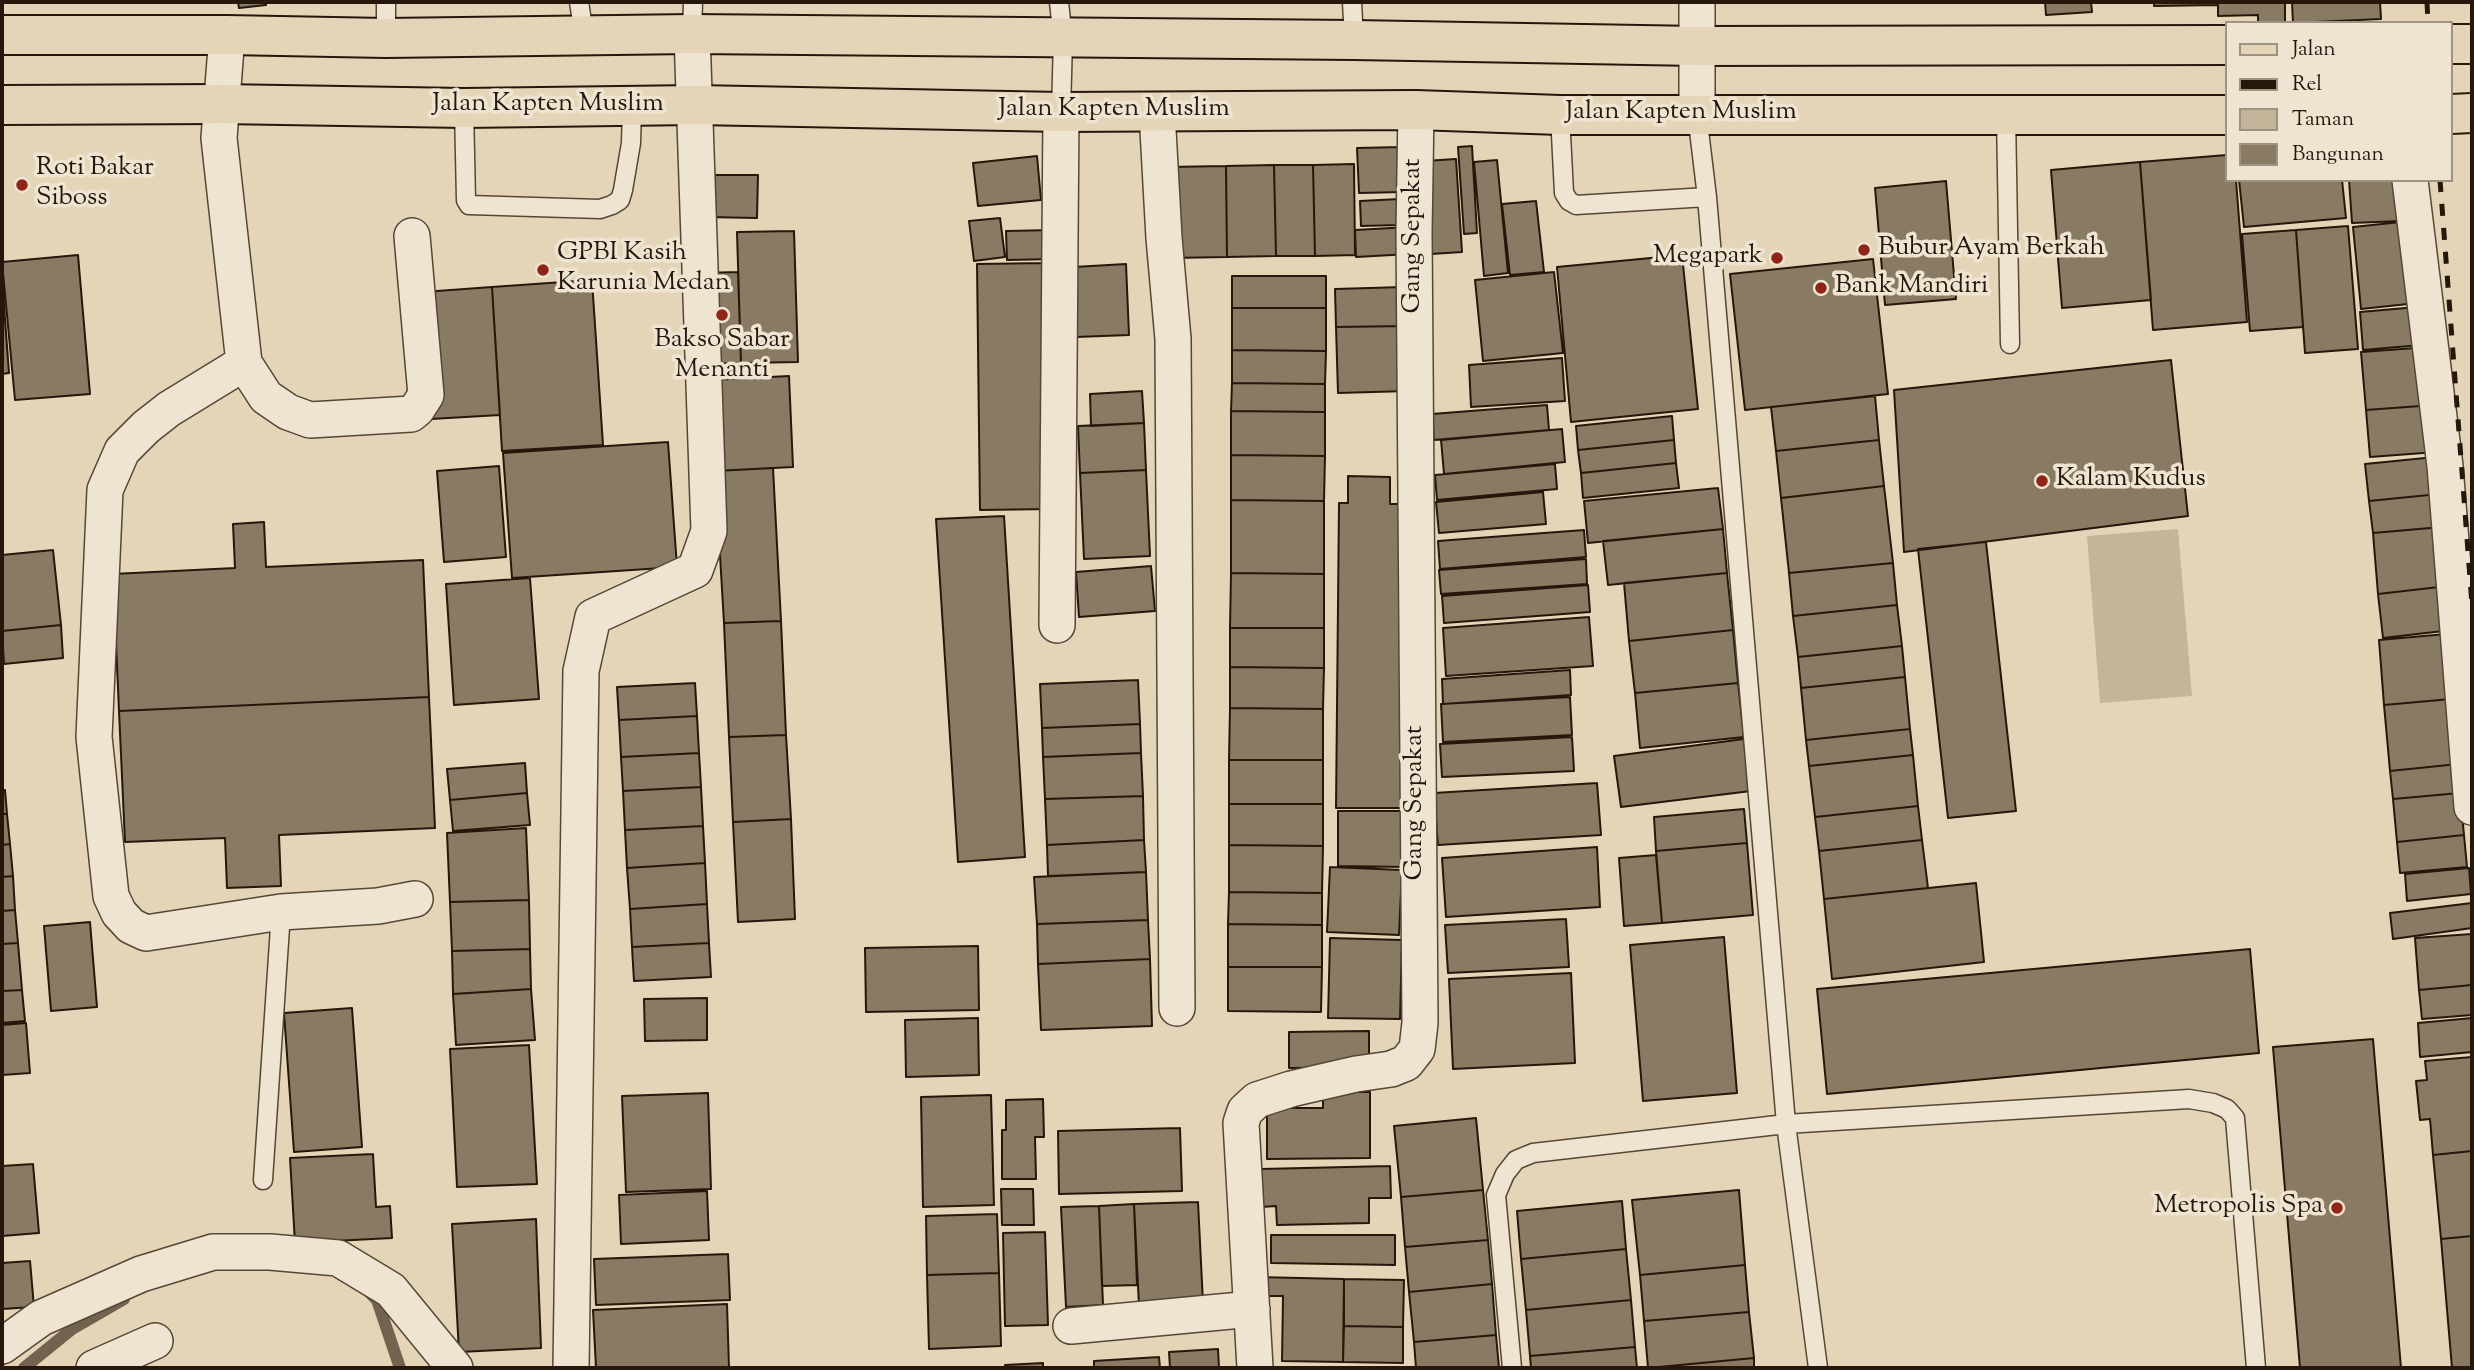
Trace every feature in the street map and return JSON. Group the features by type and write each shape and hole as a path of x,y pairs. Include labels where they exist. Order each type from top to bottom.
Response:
{"main road":[{"path":"2,36 227,35 386,20 692,18 1061,20 1354,40 1698,46 2226,45"},
{"path":"2453,44 2472,44"},
{"name":"Jalan Kapten Muslim","path":"2,105 221,104 464,108 696,105 1061,112 1416,110 1560,115 2226,115"},
{"path":"2453,114 2472,113"}],"street":[{"path":"1697,2 1697,114"},
{"path":"571,1368 581,671 593,617 695,570 709,531 692,18"},
{"path":"227,35 219,138 244,363 266,397 288,412 310,420 411,414 418,409 426,395 412,236"},
{"name":"Gang Sepakat","path":"1255,1368 1241,1123 1245,1111 1257,1100 1291,1089 1391,1069 1406,1063 1417,1049 1420,1023 1414,246 1416,110"},
{"path":"1057,625 1061,112"},
{"path":"1157,112 1173,340 1177,1008"},
{"path":"2410,182 2445,466 2472,807"},
{"path":"244,363 169,409 146,427 122,451 105,490 94,737 111,896 119,913 131,926 146,933 281,912 378,906 415,899"},
{"path":"2,1346 41,1318 141,1274 213,1252 270,1252 338,1258 391,1290 455,1368"},
{"path":"1071,1326 1252,1309"},
{"path":"94,1368 155,1341"}],"lane":[{"path":"1352,2 1354,40"},
{"path":"1061,20 1061,112"},
{"path":"464,108 468,205 600,209 620,200 631,143 632,107"},
{"path":"1697,114 1707,197 1786,1124 1818,1368"},
{"path":"1560,115 1564,193 1569,201 1584,206 1707,197"},
{"path":"2006,115 2010,344"},
{"path":"262,1180 281,912"},
{"path":"1512,1368 1496,1195 1505,1174 1516,1160 1533,1153 1786,1124 2189,1099 2227,1108 2235,1118 2256,1368"}],"green space":[{"path":"2178,529 2192,696 2100,703 2087,536"}],"building":[{"path":"238,2 266,2 266,5 239,8"},
{"path":"2045,2 2091,2 2092,12 2046,15"},
{"path":"2154,2 2218,2 2218,5 2154,6"},
{"path":"2218,2 2285,2 2285,21 2258,21 2258,15 2218,16"},
{"path":"2292,2 2380,2 2381,19 2293,21"},
{"path":"1472,146 1477,233 1464,234 1458,147"},
{"path":"1401,147 1403,192 1359,193 1357,148"},
{"path":"2226,155 2226,182 2236,182 2247,322 2153,330 2140,162"},
{"path":"1037,156 1041,200 978,206 973,163"},
{"path":"1456,159 1462,252 1431,254 1425,161"},
{"path":"1497,160 1508,273 1484,276 1474,162"},
{"path":"2140,162 2151,300 2062,308 2051,170"},
{"path":"1354,164 1355,255 1315,256 1313,165"},
{"path":"1274,165 1276,256 1227,257 1226,166"},
{"path":"1274,165 1313,165 1315,256 1276,256"},
{"path":"1226,166 1227,257 1169,258 1168,167"},
{"path":"705,175 758,175 757,218 705,217"},
{"path":"1946,181 1956,299 1885,305 1875,188"},
{"path":"2239,182 2342,182 2346,218 2244,227"},
{"path":"2349,182 2399,182 2401,221 2352,223"},
{"path":"1400,199 1401,225 1361,226 1360,201"},
{"path":"1536,201 1544,272 1510,275 1502,204"},
{"path":"1000,218 1005,257 974,261 969,221"},
{"path":"2401,222 2408,304 2361,309 2353,227"},
{"path":"2348,226 2358,349 2305,353 2296,230"},
{"path":"1409,227 1410,254 1356,257 1355,230"},
{"path":"1055,230 1055,259 1007,260 1006,231"},
{"path":"2296,230 2303,327 2250,331 2242,234"},
{"path":"794,231 798,362 741,363 737,232"},
{"path":"78,255 90,394 15,400 2,262"},
{"path":"1682,255 1698,409 1571,422 1557,267"},
{"path":"1873,259 1888,394 1745,410 1730,274"},
{"path":"1048,263 1052,509 980,510 977,264"},
{"path":"1126,264 1129,335 1076,337 1074,267"},
{"path":"738,272 741,363 705,364 702,273"},
{"path":"1554,272 1563,353 1483,361 1475,280"},
{"path":"1232,276 1326,276 1326,308 1232,308"},
{"path":"2,279 9,373 2,374"},
{"path":"592,280 603,445 502,451 492,287"},
{"path":"492,287 500,415 431,419 423,292"},
{"path":"1404,287 1406,326 1336,327 1335,289"},
{"path":"2417,307 2421,345 2363,350 2360,312"},
{"path":"1232,308 1326,308 1326,351 1232,350"},
{"path":"1406,326 1408,391 1338,393 1336,327"},
{"path":"2429,347 2434,405 2366,410 2361,352"},
{"path":"1232,350 1326,351 1325,384 1232,383"},
{"path":"1562,358 1565,401 1471,407 1469,365"},
{"name":"Kalam Kudus","path":"2171,360 2188,516 1904,552 1894,390"},
{"path":"789,376 793,467 715,471 711,380"},
{"path":"1232,383 1325,384 1325,412 1231,411"},
{"path":"1142,391 1144,423 1091,426 1090,394"},
{"path":"1875,396 1879,440 1776,451 1771,407"},
{"path":"1547,405 1549,430 1434,440 1432,414"},
{"path":"2434,405 2437,452 2370,457 2366,410"},
{"path":"1231,411 1325,412 1325,456 1231,455"},
{"path":"1672,416 1674,440 1578,450 1576,426"},
{"path":"1144,423 1146,470 1080,473 1078,426"},
{"path":"1562,429 1565,462 1444,474 1441,440"},
{"path":"1674,440 1676,463 1581,473 1578,450"},
{"path":"1879,440 1884,486 1781,498 1776,451"},
{"path":"668,442 677,567 512,578 503,453"},
{"path":"1231,455 1325,456 1324,501 1231,500"},
{"path":"2435,457 2439,494 2369,501 2365,464"},
{"path":"1676,463 1679,488 1583,498 1581,473"},
{"path":"1555,464 1557,489 1437,500 1435,475"},
{"path":"499,466 506,557 444,562 437,471"},
{"path":"773,468 781,621 724,623 715,471"},
{"path":"1146,470 1150,556 1084,559 1080,473"},
{"path":"1348,476 1390,477 1390,504 1414,504 1410,808 1336,808 1339,503 1348,503"},
{"path":"1884,486 1893,563 1789,573 1781,498"},
{"path":"1718,488 1723,529 1588,543 1584,501"},
{"path":"1543,492 1546,524 1439,533 1436,502"},
{"path":"2439,494 2442,527 2373,533 2369,501"},
{"path":"1231,500 1324,501 1324,574 1231,573"},
{"path":"1004,516 1025,857 958,862 936,519"},
{"path":"264,522 266,567 423,560 429,697 119,711 113,574 235,568 233,524"},
{"path":"2442,527 2448,586 2378,594 2373,533"},
{"path":"1723,529 1727,573 1608,585 1603,541"},
{"path":"1584,530 1586,557 1440,569 1438,541"},
{"path":"1986,542 2016,811 1948,818 1918,549"},
{"path":"53,550 61,625 2,631 2,555"},
{"path":"1586,559 1587,584 1441,594 1439,570"},
{"path":"1893,563 1897,605 1793,616 1789,573"},
{"path":"1151,566 1155,611 1079,617 1076,572"},
{"path":"1231,573 1324,574 1324,628 1230,628"},
{"path":"1727,573 1733,630 1629,641 1624,583"},
{"path":"530,578 539,699 454,705 446,584"},
{"path":"1588,585 1590,612 1444,623 1442,596"},
{"path":"2448,586 2452,630 2383,638 2378,594"},
{"path":"1897,605 1902,646 1798,657 1793,616"},
{"path":"1589,617 1593,666 1446,676 1443,628"},
{"path":"781,621 786,735 729,737 724,623"},
{"path":"61,625 63,658 4,664 2,631"},
{"path":"1230,628 1324,628 1324,668 1230,667"},
{"path":"1733,630 1738,683 1635,693 1629,641"},
{"path":"2446,634 2451,699 2384,705 2379,640"},
{"path":"1902,646 1905,677 1801,688 1798,657"},
{"path":"1230,667 1324,668 1323,709 1230,708"},
{"path":"1570,670 1571,695 1443,704 1442,679"},
{"path":"1905,677 1910,729 1806,740 1801,688"},
{"path":"1138,680 1140,724 1042,728 1040,684"},
{"path":"695,683 697,716 619,720 617,687"},
{"path":"1738,683 1744,737 1640,748 1635,693"},
{"path":"429,697 435,828 279,835 281,886 227,888 225,838 125,842 119,711"},
{"path":"1570,697 1572,735 1443,742 1441,704"},
{"path":"2451,699 2458,764 2390,771 2384,705"},
{"path":"1230,708 1323,709 1323,760 1229,760"},
{"path":"697,716 699,753 621,757 619,720"},
{"path":"1140,724 1141,753 1043,757 1042,728"},
{"path":"1910,729 1913,755 1809,766 1806,740"},
{"path":"786,735 791,819 733,822 729,737"},
{"path":"1572,737 1574,771 1442,777 1440,744"},
{"path":"1744,739 1751,791 1621,807 1614,756"},
{"path":"699,753 701,787 623,791 621,757"},
{"path":"1141,753 1143,796 1045,799 1043,757"},
{"path":"1913,755 1918,806 1815,817 1809,766"},
{"path":"1229,760 1323,760 1323,804 1229,804"},
{"path":"525,763 527,793 450,800 447,769"},
{"path":"2458,764 2460,793 2393,799 2390,771"},
{"path":"1597,783 1601,835 1438,845 1434,793"},
{"path":"701,787 703,826 625,830 623,791"},
{"path":"2,790 5,790 7,814 2,814"},
{"path":"527,793 530,825 453,831 450,800"},
{"path":"2460,793 2464,835 2397,842 2393,799"},
{"path":"1143,796 1144,840 1047,845 1045,799"},
{"path":"1229,804 1323,804 1323,846 1229,845"},
{"path":"1918,806 1922,840 1819,851 1815,817"},
{"path":"1744,809 1747,843 1656,851 1654,817"},
{"path":"1338,811 1406,811 1405,867 1338,866"},
{"path":"2,814 7,814 10,844 2,845"},
{"path":"791,819 795,919 738,922 733,822"},
{"path":"703,826 705,863 627,868 625,830"},
{"path":"526,828 529,900 450,902 447,833"},
{"path":"2464,835 2467,867 2400,873 2397,842"},
{"path":"1144,840 1146,872 1048,876 1047,845"},
{"path":"1922,840 1928,888 1824,899 1819,851"},
{"path":"1747,843 1753,915 1662,923 1656,851"},
{"path":"10,844 13,876 2,877 2,845"},
{"path":"1229,845 1323,846 1322,893 1229,892"},
{"path":"1597,847 1600,907 1446,917 1442,858"},
{"path":"1656,855 1662,923 1624,926 1619,858"},
{"path":"705,863 707,904 630,909 627,868"},
{"path":"1330,867 1402,870 1399,935 1327,932"},
{"path":"2469,868 2471,894 2407,901 2405,874"},
{"path":"1146,872 1148,920 1037,924 1034,877"},
{"path":"13,876 15,910 2,911 2,877"},
{"path":"1976,883 1984,962 1832,979 1824,899"},
{"path":"1229,892 1322,893 1322,925 1228,924"},
{"path":"529,900 530,949 452,951 450,902"},
{"path":"2472,903 2472,928 2393,939 2390,913"},
{"path":"707,904 709,943 632,947 630,909"},
{"path":"15,910 18,943 2,944 2,911"},
{"path":"1566,919 1569,967 1448,973 1445,925"},
{"path":"1148,920 1150,959 1038,964 1037,924"},
{"path":"90,922 97,1007 51,1011 44,926"},
{"path":"1228,924 1322,925 1322,967 1228,967"},
{"path":"2472,934 2472,985 2419,990 2415,938"},
{"path":"1724,937 1737,1093 1643,1101 1630,945"},
{"path":"1330,938 1402,940 1400,1019 1328,1018"},
{"path":"18,943 22,990 2,991 2,944"},
{"path":"709,943 711,977 634,981 632,947"},
{"path":"978,946 979,1010 866,1012 865,948"},
{"path":"530,949 531,989 453,994 452,951"},
{"path":"2250,949 2259,1053 1827,1094 1817,989"},
{"path":"1150,959 1152,1026 1041,1030 1038,964"},
{"path":"1228,967 1322,967 1321,1012 1228,1011"},
{"path":"1571,973 1575,1063 1453,1069 1449,979"},
{"path":"2472,985 2472,1015 2422,1019 2419,990"},
{"path":"531,989 535,1040 456,1045 453,994"},
{"path":"22,990 25,1021 2,1023 2,991"},
{"path":"707,998 707,1040 645,1041 644,999"},
{"path":"352,1008 362,1147 294,1152 284,1013"},
{"path":"978,1018 979,1075 906,1077 905,1020"},
{"path":"2472,1018 2472,1052 2420,1057 2418,1023"},
{"path":"26,1023 30,1073 2,1075 2,1025"},
{"path":"1369,1031 1369,1067 1289,1068 1289,1032"},
{"name":"Metropolis Spa","path":"2373,1039 2401,1368 2300,1368 2273,1047"},
{"path":"529,1045 537,1184 457,1187 450,1049"},
{"path":"2472,1057 2472,1151 2433,1155 2430,1119 2420,1120 2416,1081 2427,1080 2425,1061"},
{"path":"1323,1092 1370,1092 1370,1158 1267,1159 1267,1108 1323,1108"},
{"path":"708,1093 711,1189 626,1192 622,1096"},
{"path":"991,1095 994,1205 923,1207 921,1097"},
{"path":"1043,1099 1044,1137 1035,1137 1036,1179 1002,1179 1002,1130 1006,1130 1006,1100"},
{"path":"1476,1118 1483,1190 1401,1197 1394,1126"},
{"path":"1180,1128 1182,1191 1059,1194 1058,1131"},
{"path":"2472,1151 2472,1236 2441,1239 2433,1155"},
{"path":"373,1154 376,1207 390,1206 392,1238 295,1243 290,1158"},
{"path":"33,1164 39,1233 2,1236 2,1166"},
{"path":"1390,1166 1391,1198 1369,1198 1369,1223 1277,1225 1276,1206 1261,1207 1261,1169"},
{"path":"1001,1189 1033,1189 1034,1225 1002,1225"},
{"path":"1483,1190 1488,1240 1405,1247 1401,1197"},
{"path":"1739,1190 1745,1265 1640,1275 1632,1200"},
{"path":"707,1191 709,1240 621,1244 619,1195"},
{"path":"1622,1201 1626,1249 1521,1259 1517,1211"},
{"path":"1198,1202 1203,1303 1139,1306 1134,1204"},
{"path":"1134,1204 1137,1285 1102,1286 1099,1206"},
{"path":"1099,1206 1103,1305 1066,1307 1061,1207"},
{"path":"997,1214 999,1273 927,1275 926,1216"},
{"path":"536,1219 541,1348 459,1352 452,1224"},
{"path":"1045,1232 1048,1325 1005,1326 1003,1233"},
{"path":"1271,1235 1395,1235 1395,1265 1271,1263"},
{"path":"2472,1236 2472,1368 2452,1368 2441,1239"},
{"path":"1488,1240 1492,1284 1409,1292 1405,1247"},
{"path":"1626,1249 1631,1300 1526,1310 1521,1259"},
{"path":"728,1254 730,1300 596,1305 594,1259"},
{"path":"30,1261 34,1307 2,1309 2,1263"},
{"path":"1745,1265 1749,1312 1644,1321 1640,1275"},
{"path":"999,1273 1001,1346 929,1349 927,1275"},
{"path":"1256,1277 1344,1279 1343,1362 1282,1361 1283,1296 1256,1296"},
{"path":"1344,1279 1404,1280 1403,1327 1344,1326"},
{"path":"1492,1284 1496,1335 1414,1342 1409,1292"},
{"path":"1631,1300 1635,1347 1530,1356 1526,1310"},
{"path":"727,1304 729,1368 596,1368 593,1310"},
{"path":"1749,1312 1754,1358 1648,1368 1644,1321"},
{"path":"1344,1326 1403,1327 1403,1363 1343,1362"},
{"path":"1496,1335 1499,1368 1416,1368 1414,1342"},
{"path":"1635,1347 1637,1368 1531,1368 1530,1356"},
{"path":"1218,1349 1219,1368 1170,1368 1169,1352"},
{"path":"1159,1357 1160,1368 1094,1368 1094,1361"},
{"path":"1754,1358 1754,1368 1648,1368"},
{"path":"1043,1363 1043,1368 1006,1368 1005,1365"}],"waterway":[{"path":"369,1292 377,1300 400,1368"},
{"path":"24,1368 72,1329 124,1299"}],"railway":[{"path":"2427,2 2428,21"},
{"path":"2440,182 2472,605"}],"place":[{"name":"Roti Bakar Siboss","path":"22,185"},
{"name":"Bubur Ayam Berkah","path":"1864,250"},
{"name":"Megapark","path":"1777,258"},
{"name":"GPBI Kasih Karunia Medan","path":"543,270"},
{"name":"Bank Mandiri","path":"1821,288"},
{"name":"Bakso Sabar Menanti","path":"722,315"},
{"name":"Kalam Kudus","path":"2042,481"},
{"name":"Metropolis Spa","path":"2337,1208"}]}
